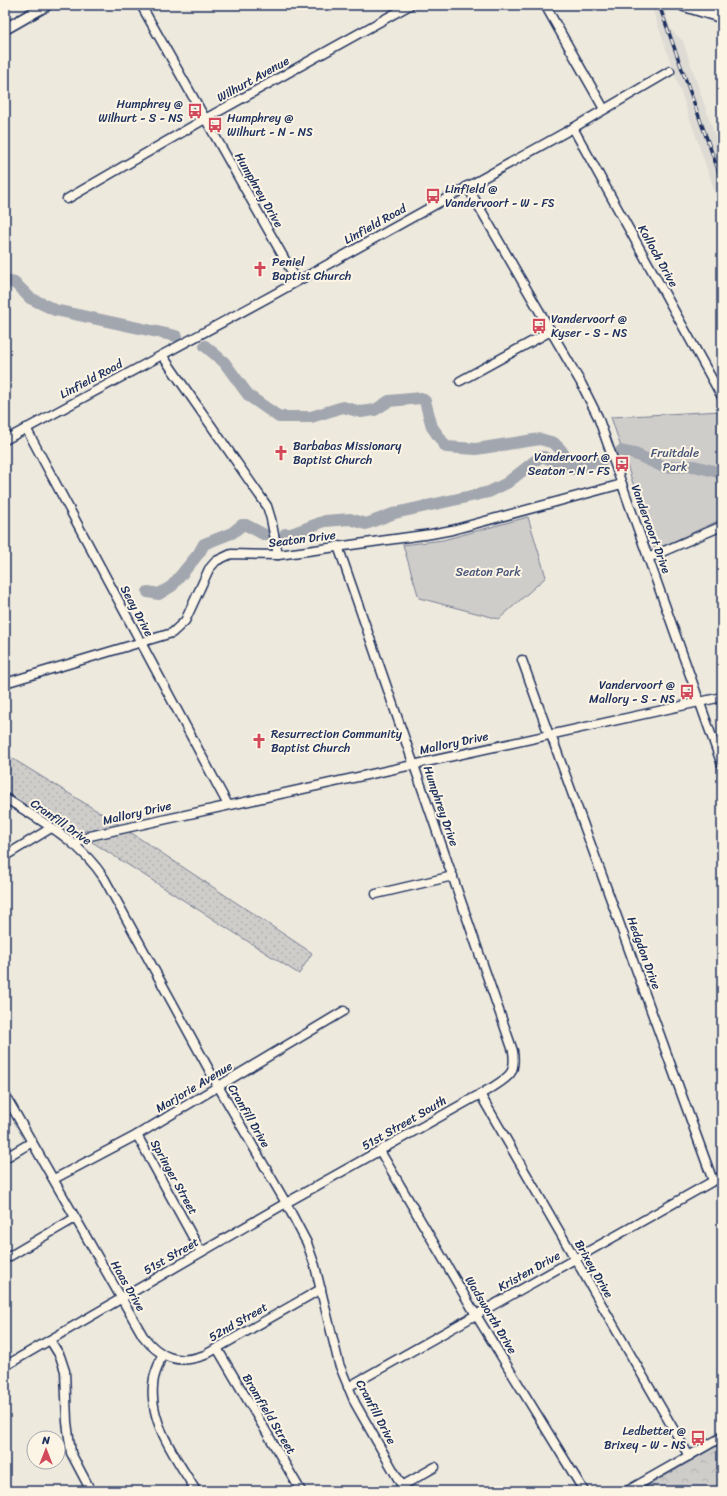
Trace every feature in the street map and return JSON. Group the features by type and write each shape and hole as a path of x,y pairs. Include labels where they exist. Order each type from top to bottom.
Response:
{"main road":[{"path":"683,5 722,17"}],"street":[{"name":"Humphrey Drive","path":"141,5 297,281"},
{"name":"Wilhurt Avenue","path":"67,200 205,119 410,5"},
{"path":"545,5 604,109"},
{"path":"5,29 41,6"},
{"name":"Linfield Road","path":"5,440 297,281 573,128 670,71"},
{"name":"Kolloch Drive","path":"573,128 722,397"},
{"name":"Vandervoort Drive","path":"467,186 591,401 722,764"},
{"path":"460,381 551,331"},
{"path":"162,355 267,506 278,555"},
{"name":"Seay Drive","path":"26,428 228,805"},
{"name":"Seaton Drive","path":"5,683 172,634 185,621 203,577 216,561 231,554 278,555 452,530 622,484"},
{"path":"648,558 722,526"},
{"name":"Humphrey Drive","path":"338,546 513,1051"},
{"name":"Hedgdon Drive","path":"522,660 713,1181"},
{"name":"Mallory Drive","path":"75,844 90,836 103,832 722,697"},
{"name":"Cranfill Drive","path":"5,798 75,844 90,858 104,878 218,1086 286,1203 307,1243 316,1266 333,1345 348,1387 355,1403 404,1488"},
{"path":"5,856 51,828"},
{"path":"376,894 453,876"},
{"name":"Marjorie Avenue","path":"54,1179 137,1136 344,1011"},
{"name":"51st Street South","path":"286,1203 510,1076 514,1069 513,1051"},
{"name":"Brixey Drive","path":"480,1094 689,1456"},
{"name":"Haas Drive","path":"5,1095 143,1336 151,1346 162,1354"},
{"name":"Springer Street","path":"137,1136 201,1252"},
{"path":"5,1158 32,1142"},
{"name":"Wadsworth Drive","path":"380,1150 476,1315 584,1491"},
{"name":"Kristen Drive","path":"348,1387 722,1176"},
{"name":"51st Street","path":"5,1366 286,1203"},
{"path":"5,1259 75,1218"},
{"name":"52nd Street","path":"162,1354 179,1360 193,1360 217,1348 321,1288"},
{"path":"50,1340 60,1356 65,1371 67,1422 71,1454 91,1491"},
{"name":"Bromfield Street","path":"217,1348 301,1491"},
{"path":"162,1354 154,1378 153,1399 155,1414 166,1441 196,1491"},
{"path":"627,1491 722,1437"},
{"path":"404,1488 435,1467"}],"shaded area":[{"path":"651,5 663,5 671,30 683,41 722,157 722,213"}],"green space":[{"name":"Fruitdale Park","path":"722,411 722,519 655,550 611,417"},
{"name":"Seaton Park","path":"528,517 546,577 499,619 419,598 403,545 443,540"},
{"path":"5,754 120,825 70,834 5,792"},
{"path":"127,830 312,953 299,974 89,840"},
{"path":"722,1443 722,1491 639,1491"}],"waterway":[{"path":"5,281 15,283 30,298 55,310 176,336"},
{"path":"205,346 224,362 249,396 279,417 311,417 343,407 361,412 375,410 389,401 421,398 425,401 432,427 446,447 476,449 540,439 554,443 561,450 573,469 603,460"},
{"path":"621,451 635,454 664,467 694,466 722,473"},
{"path":"285,534 291,534 325,521 350,519 366,524 395,513 489,492 507,483 540,457 544,457 573,469"},
{"path":"148,592 159,594 172,586 199,553 204,544 232,533 242,525 246,525 265,535"}],"railway":[{"path":"659,5 722,181"}],"place":[{"name":"Humphrey @ Wilhurt - S - NS","path":"195,111"},
{"name":"Humphrey @ Wilhurt - N - NS","path":"215,125"},
{"name":"Linfield @ Vandervoort - W - FS","path":"433,196"},
{"name":"Peniel Baptist Church","path":"260,269"},
{"name":"Vandervoort @ Kyser - S - NS","path":"539,326"},
{"name":"Barbabas Missionary Baptist Church","path":"281,453"},
{"name":"Vandervoort @ Seaton - N - FS","path":"622,464"},
{"name":"Vandervoort @ Mallory - S - NS","path":"687,692"},
{"name":"Resurrection Community Baptist Church","path":"259,741"},
{"name":"Ledbetter @ Brixey - W - NS","path":"698,1438"}]}
